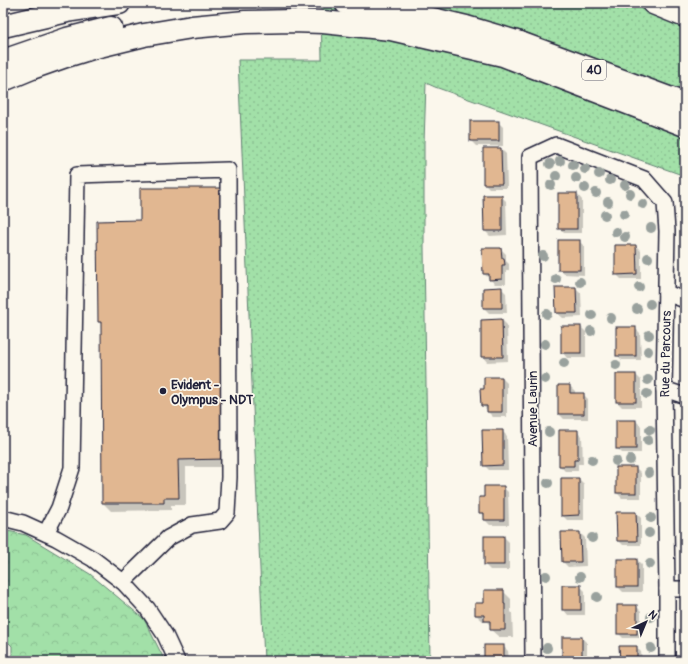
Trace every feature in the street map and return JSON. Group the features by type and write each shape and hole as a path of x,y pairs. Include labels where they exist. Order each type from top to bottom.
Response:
{"highway":[{"path":"3,26 67,11 119,3"},
{"name":"40","path":"346,3 411,14 466,27 520,43 679,101"},
{"path":"3,61 67,39 133,24 188,14 234,11 270,10 370,17 476,38 520,43"},
{"path":"3,80 66,56 144,35 192,27 245,22 323,22 391,29 503,55 685,125"}],"street":[{"name":"Rue du Parcours","path":"530,157 556,145 644,179 665,203 667,231 664,389 667,661"},
{"name":"Avenue Laurin","path":"530,157 533,661"},
{"path":"46,533 59,508 72,468 77,175 228,170 229,477 227,513 220,521 192,526 168,538 123,582"},
{"path":"666,293 685,300"},
{"path":"664,389 685,396"},
{"path":"3,518 24,523 56,538 93,559 123,582 147,608 165,635 177,661"},
{"path":"667,589 685,589"}],"green space":[{"path":"321,3 685,3 685,176 426,83 424,143 424,247 430,661 264,661 238,60 322,60"},
{"path":"3,530 26,535 90,574 144,619 164,661 12,661 12,646 3,637"}],"building":[{"path":"470,121 499,121 499,141 470,141"},
{"path":"483,148 501,148 502,184 483,184"},
{"name":"Evident - Olympus - NDT","path":"140,188 224,188 226,459 178,460 179,498 164,498 164,503 102,503 101,322 98,322 97,221 140,220"},
{"path":"558,193 577,193 577,229 558,229"},
{"path":"483,195 502,195 502,231 484,231"},
{"path":"558,240 580,240 580,270 558,270"},
{"path":"615,245 636,245 637,274 615,275"},
{"path":"482,248 501,248 502,258 504,258 505,265 502,265 502,279 489,280 489,274 483,274"},
{"path":"502,287 502,308 483,308 483,288"},
{"path":"555,287 576,287 577,313 556,313"},
{"path":"502,319 503,357 481,357 481,320"},
{"path":"561,326 581,326 581,353 561,353"},
{"path":"616,327 636,327 636,356 616,356"},
{"path":"616,374 636,374 636,402 616,402"},
{"path":"484,377 502,377 502,412 487,412 487,406 481,406 480,389 484,389"},
{"path":"558,385 570,385 570,393 584,393 584,414 558,414"},
{"path":"616,420 636,420 636,449 616,449"},
{"path":"482,430 503,430 503,465 483,466"},
{"path":"559,430 578,430 578,460 574,460 574,466 559,466"},
{"path":"616,467 636,467 636,493 616,493"},
{"path":"561,478 579,478 579,515 561,516"},
{"path":"484,486 504,486 504,520 484,520 484,513 479,513 479,497 484,497"},
{"path":"616,512 636,512 637,541 617,541"},
{"path":"561,532 580,532 581,562 562,562"},
{"path":"484,536 504,536 504,565 484,565"},
{"path":"617,559 637,559 637,587 617,587"},
{"path":"562,585 581,585 581,610 562,610"},
{"path":"484,590 504,590 505,630 490,630 490,621 484,621 484,615 475,615 475,603 484,603"},
{"path":"617,605 637,605 637,634 617,634"},
{"path":"562,637 582,637 582,661 562,661"},
{"path":"484,645 504,645 504,661 484,661"},
{"path":"619,646 637,646 637,661 620,661"}],"place":[{"name":"Evident - Olympus - NDT","path":"163,391"}]}
